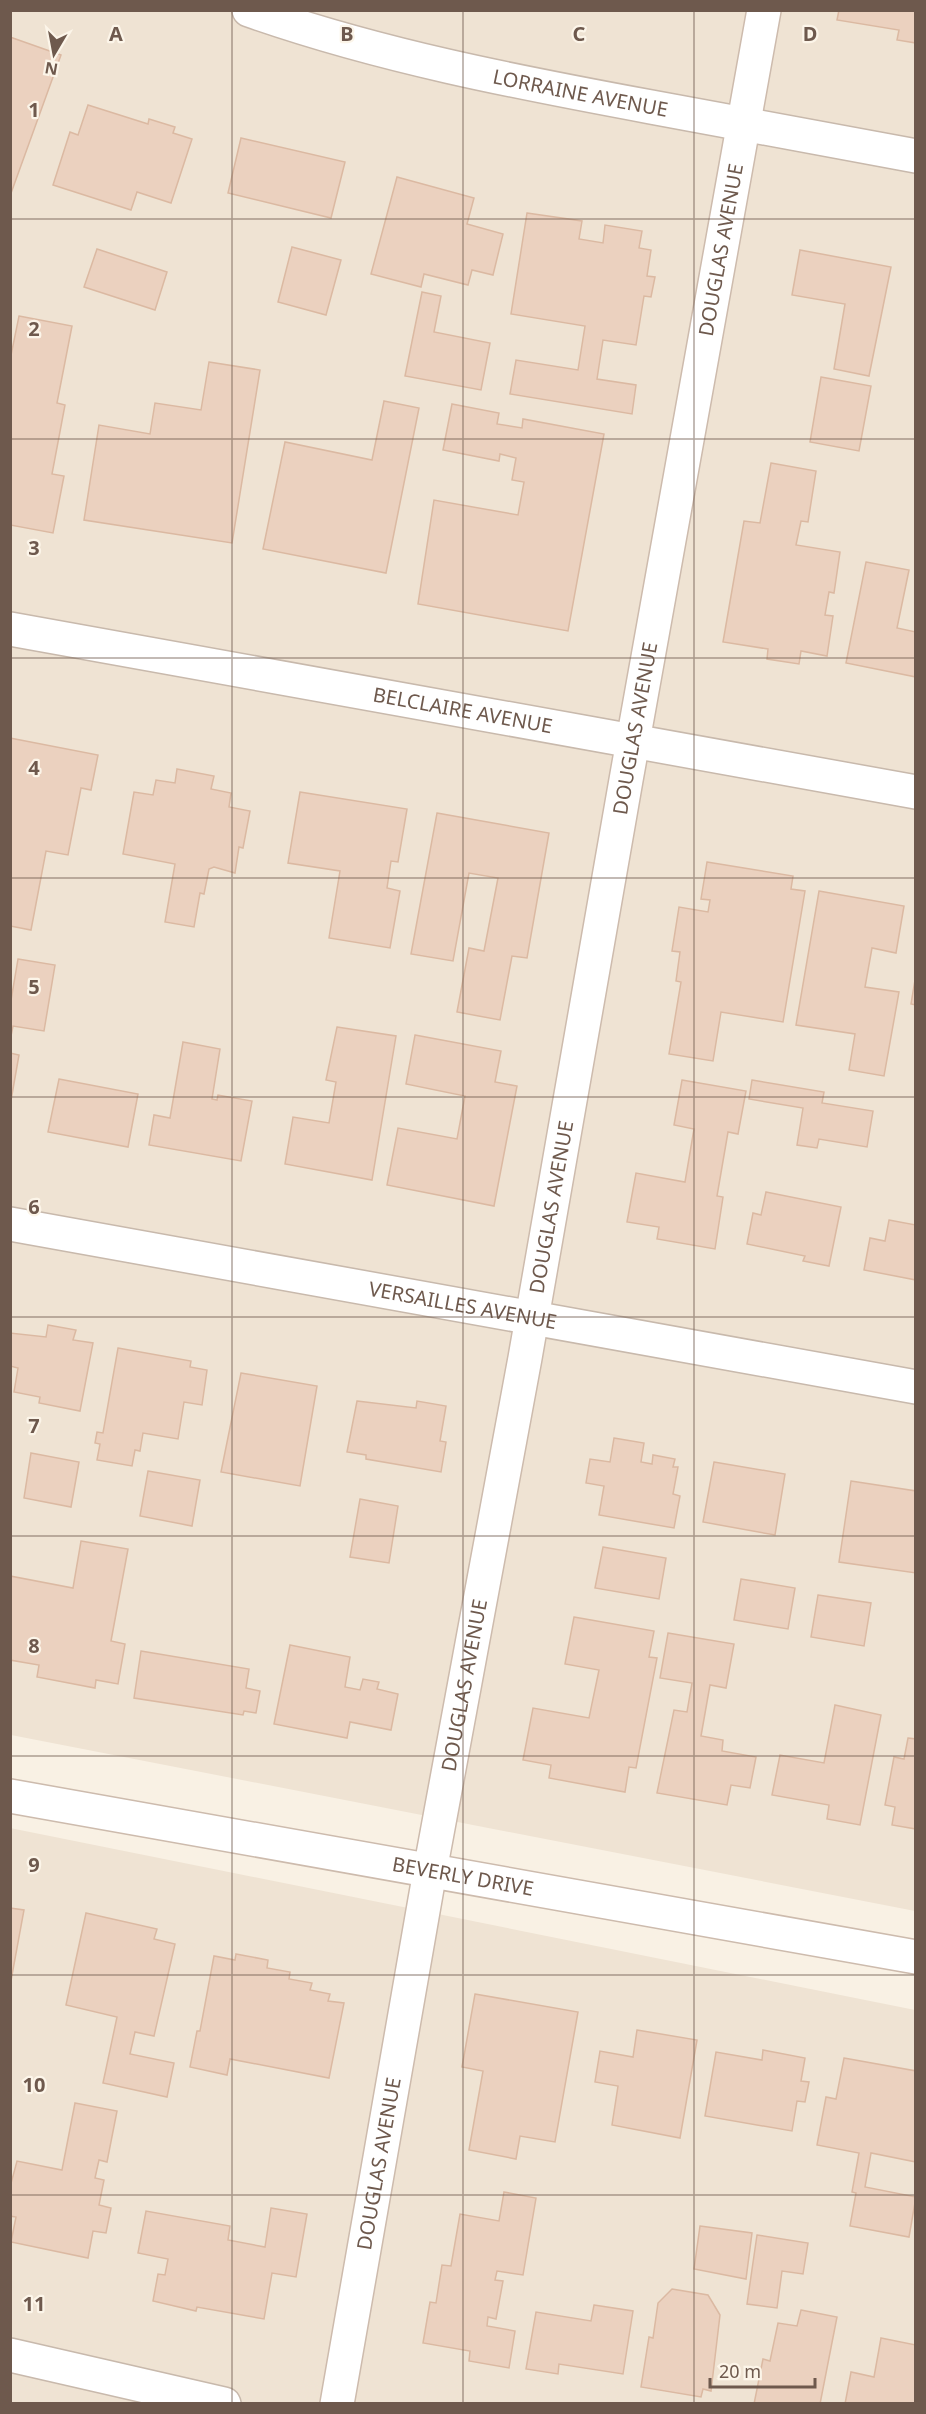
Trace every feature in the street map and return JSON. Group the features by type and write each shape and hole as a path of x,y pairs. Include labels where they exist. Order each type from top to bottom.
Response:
{"street":[{"name":"LORRAINE AVENUE","path":"249,10 286,23 388,51 518,83 915,156"},
{"name":"DOUGLAS AVENUE","path":"337,2403 430,1871 532,1317 764,10"},
{"name":"BELCLAIRE AVENUE","path":"10,629 915,792"},
{"name":"VERSAILLES AVENUE","path":"10,1224 915,1387"},
{"name":"BEVERLY DRIVE","path":"10,1796 915,1957"},
{"path":"10,2355 224,2403"}],"shaded area":[{"path":"10,11 915,11 915,1911 11,1735"},
{"path":"10,1828 915,2010 915,2403 11,2403"}],"building":[{"path":"839,10 916,10 916,43 897,40 899,30 837,20"},
{"path":"10,37 61,55 10,196"},
{"path":"88,105 148,124 149,119 175,127 173,133 192,139 171,203 137,192 131,210 53,185 70,132 78,135"},
{"path":"241,138 345,162 331,218 228,193"},
{"path":"397,177 474,198 467,224 503,234 493,275 472,270 468,285 424,274 421,287 371,274"},
{"path":"527,213 582,221 579,239 603,243 605,225 642,231 639,248 651,250 647,276 655,277 651,297 644,296 636,345 603,340 597,379 636,385 632,414 510,394 516,360 578,370 585,326 511,314"},
{"path":"292,247 341,260 326,315 278,302"},
{"path":"97,249 167,272 155,310 84,287"},
{"path":"800,250 891,267 869,376 834,369 845,304 792,295"},
{"path":"422,292 441,296 434,332 490,343 481,390 405,376"},
{"path":"19,316 72,326 57,403 65,405 52,474 64,476 53,533 10,525 10,360"},
{"path":"209,362 260,370 232,543 84,520 99,425 150,434 155,403 201,410"},
{"path":"821,377 871,386 859,451 810,442"},
{"path":"384,401 419,408 386,573 263,549 285,442 372,460"},
{"path":"452,404 499,413 497,424 522,428 523,419 604,434 568,631 418,604 434,500 518,515 524,482 512,480 516,458 500,454 499,461 443,450"},
{"path":"771,463 816,471 808,522 801,521 796,545 840,552 834,593 829,592 825,615 833,616 827,656 801,651 799,664 767,659 768,649 723,642 744,521 760,523"},
{"path":"866,562 909,570 897,628 916,632 916,677 846,663"},
{"path":"10,738 98,755 91,790 81,788 68,855 46,851 31,930 10,926"},
{"path":"177,769 214,776 211,789 231,793 229,807 250,811 243,848 239,847 235,873 214,867 209,869 204,894 200,893 194,927 165,922 175,864 123,854 134,792 153,795 156,780 175,783"},
{"path":"300,792 407,809 398,862 391,861 387,888 400,891 390,948 329,938 340,871 288,863"},
{"path":"437,813 549,833 527,958 512,956 500,1020 457,1012 469,948 484,951 498,878 469,873 453,961 411,954"},
{"path":"707,862 793,876 791,889 805,891 783,1022 721,1012 713,1061 669,1054 681,982 676,981 680,952 672,951 679,907 708,912 710,900 701,899"},
{"path":"819,891 904,906 896,953 872,948 865,987 899,992 884,1076 849,1070 855,1034 796,1025"},
{"path":"18,959 55,965 44,1031 13,1026 10,1041 10,1006"},
{"path":"916,974 916,1005 911,1004"},
{"path":"337,1027 396,1036 372,1180 285,1164 293,1117 329,1123 336,1082 326,1080"},
{"path":"415,1035 501,1051 495,1082 517,1086 494,1206 387,1185 398,1128 457,1139 465,1096 406,1084"},
{"path":"183,1042 220,1049 212,1099 217,1100 218,1095 252,1101 241,1161 149,1145 154,1115 170,1118"},
{"path":"10,1053 19,1055 10,1106"},
{"path":"59,1079 138,1094 128,1147 48,1132"},
{"path":"682,1080 746,1091 738,1134 728,1132 717,1196 723,1197 715,1249 657,1239 659,1227 627,1222 636,1173 685,1182 694,1129 674,1125"},
{"path":"752,1080 824,1092 822,1103 873,1111 867,1147 819,1139 817,1148 797,1145 803,1108 749,1099"},
{"path":"766,1192 841,1207 829,1266 803,1261 805,1256 747,1244 753,1213 761,1215"},
{"path":"889,1220 916,1225 916,1280 864,1270 870,1238 885,1241"},
{"path":"48,1325 76,1330 73,1340 93,1343 80,1411 39,1403 40,1397 14,1392 18,1368 10,1366 10,1333 46,1337"},
{"path":"118,1348 191,1361 190,1367 207,1370 202,1405 184,1402 178,1439 143,1433 140,1451 135,1450 132,1466 97,1460 100,1444 95,1443 97,1432 103,1433"},
{"path":"241,1373 317,1386 300,1486 221,1472"},
{"path":"357,1401 416,1408 417,1401 446,1406 440,1441 446,1442 441,1472 366,1459 366,1455 347,1452"},
{"path":"614,1438 644,1443 641,1462 652,1464 653,1455 675,1459 673,1467 678,1467 673,1494 680,1496 674,1528 599,1515 604,1486 586,1483 590,1459 610,1462"},
{"path":"31,1453 79,1462 71,1507 24,1498"},
{"path":"714,1462 785,1474 775,1535 703,1522"},
{"path":"148,1471 200,1480 192,1526 140,1516"},
{"path":"851,1481 916,1491 916,1573 839,1562"},
{"path":"360,1499 398,1506 389,1563 350,1557"},
{"path":"81,1541 128,1549 111,1641 125,1644 118,1684 96,1680 95,1688 37,1677 39,1665 10,1660 10,1576 73,1588"},
{"path":"603,1547 666,1558 659,1599 595,1588"},
{"path":"741,1579 795,1588 788,1629 734,1620"},
{"path":"818,1595 871,1603 864,1646 811,1637"},
{"path":"574,1617 654,1631 649,1657 657,1658 636,1768 629,1767 625,1792 549,1778 551,1765 523,1760 533,1708 589,1718 599,1670 565,1664"},
{"path":"668,1633 734,1644 726,1688 710,1685 701,1736 723,1740 722,1751 756,1757 750,1788 731,1785 727,1805 657,1793 674,1710 687,1712 692,1683 660,1678"},
{"path":"290,1645 350,1657 345,1687 360,1690 363,1679 379,1682 377,1689 398,1694 391,1730 350,1722 347,1738 274,1724"},
{"path":"141,1651 249,1669 246,1688 260,1691 256,1713 244,1711 243,1715 134,1698"},
{"path":"835,1705 881,1715 860,1825 827,1819 829,1805 772,1795 780,1755 824,1763"},
{"path":"908,1738 916,1739 916,1829 892,1825 895,1807 885,1805 894,1757 904,1759"},
{"path":"10,1908 24,1910 10,1986"},
{"path":"86,1913 157,1929 154,1939 175,1944 154,2036 135,2032 130,2054 174,2063 167,2097 103,2083 117,2017 66,2005"},
{"path":"236,1954 268,1960 267,1968 290,1972 289,1979 312,1983 310,1990 330,1994 328,2001 344,2003 329,2078 230,2059 227,2075 190,2067 197,2031 200,2031 214,1956 235,1960"},
{"path":"475,1994 578,2012 555,2142 520,2136 516,2159 469,2150 483,2071 462,2067"},
{"path":"637,2030 697,2040 680,2138 612,2125 618,2086 595,2082 600,2051 633,2057"},
{"path":"763,2050 805,2058 801,2081 809,2082 805,2102 797,2101 792,2131 705,2116 716,2052 762,2060"},
{"path":"844,2058 916,2071 916,2162 871,2153 865,2187 916,2197 909,2237 850,2226 856,2193 852,2192 859,2153 817,2145 826,2097 836,2099"},
{"path":"75,2103 117,2111 107,2162 99,2160 95,2178 104,2180 99,2205 111,2208 106,2233 93,2231 88,2258 11,2242 16,2217 10,2216 10,2187 17,2161 62,2170"},
{"path":"504,2192 536,2198 523,2275 497,2271 495,2280 503,2281 496,2319 488,2317 487,2326 515,2331 509,2368 469,2361 470,2351 423,2343 430,2302 436,2303 442,2265 451,2266 460,2214 499,2221"},
{"path":"271,2208 307,2214 296,2277 272,2273 264,2319 197,2307 196,2311 153,2301 158,2274 165,2275 168,2259 138,2253 146,2211 230,2226 228,2240 265,2247"},
{"path":"700,2226 752,2233 746,2279 694,2269"},
{"path":"757,2235 808,2243 803,2274 782,2271 777,2308 747,2304"},
{"path":"672,2289 708,2295 720,2315 711,2391 703,2389 701,2397 641,2387 649,2337 653,2338 658,2303"},
{"path":"594,2305 633,2311 623,2374 559,2364 558,2374 526,2369 536,2312 591,2321"},
{"path":"801,2310 837,2317 820,2404 754,2404 763,2359 770,2361 778,2323 797,2326"},
{"path":"881,2338 916,2345 916,2404 845,2404 851,2372 874,2377"}]}
